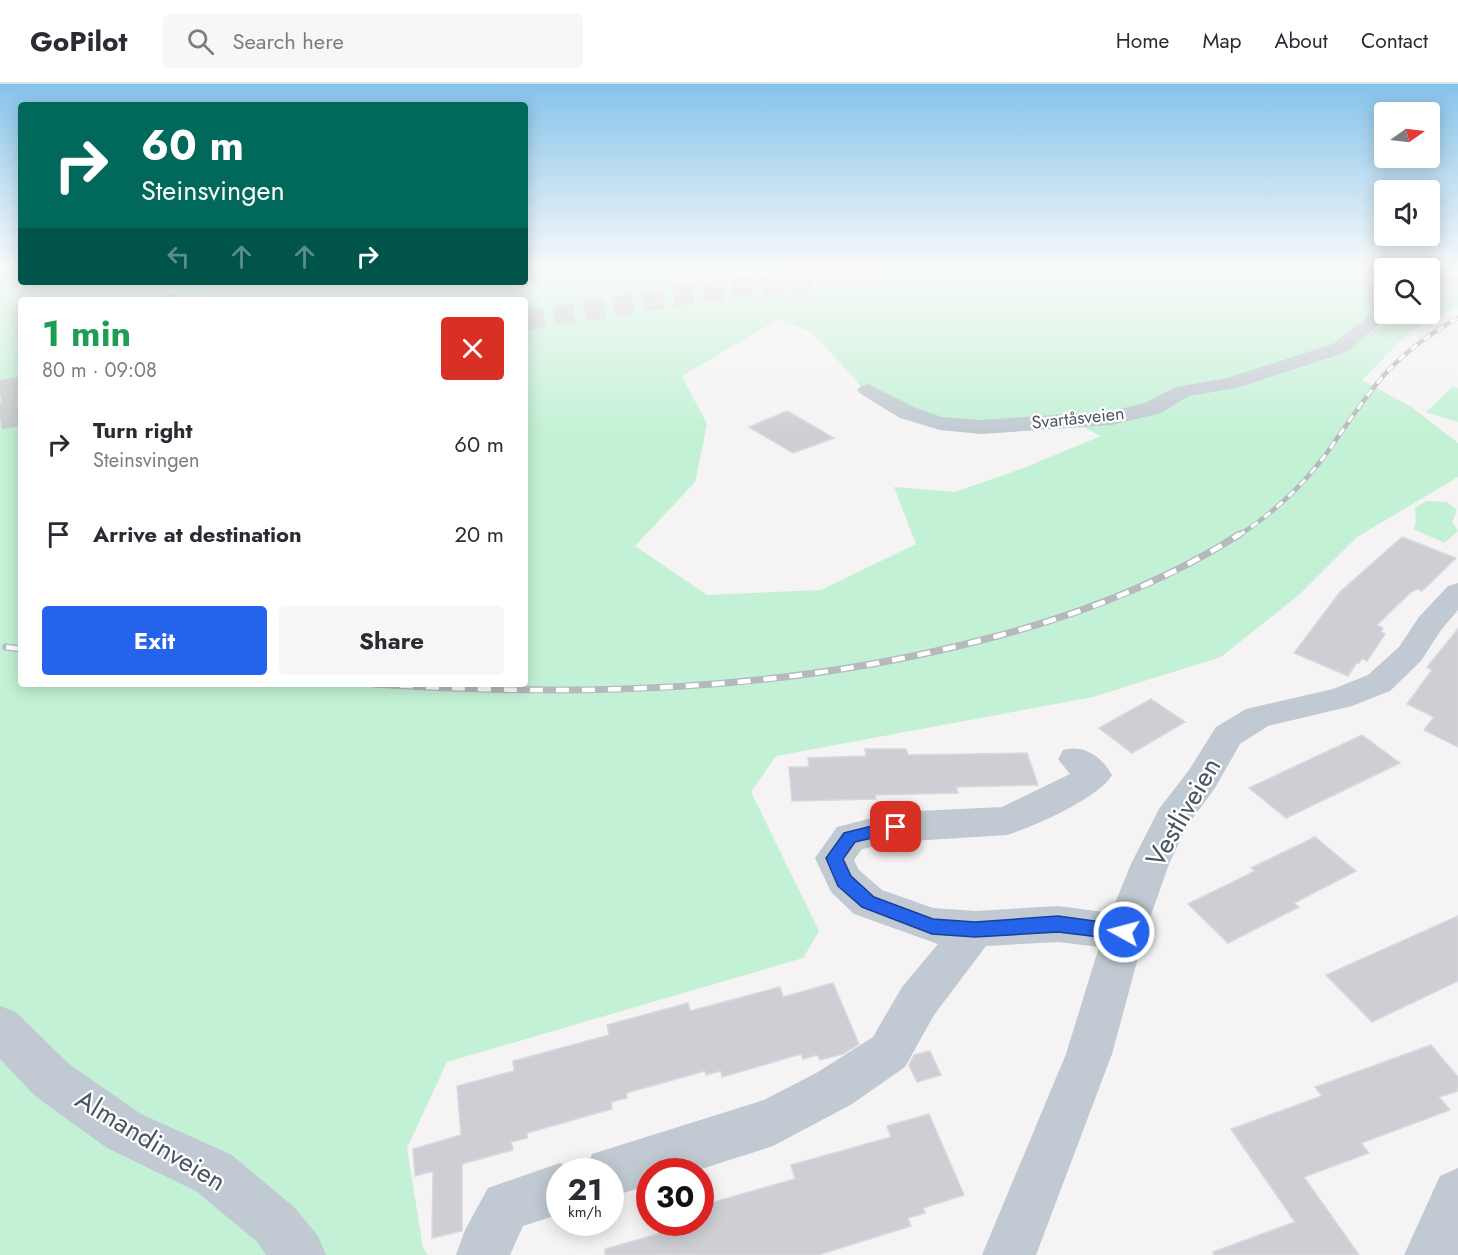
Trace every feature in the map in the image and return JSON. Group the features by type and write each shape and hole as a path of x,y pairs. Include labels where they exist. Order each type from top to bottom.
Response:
{"street":[{"name":"Svartåsveien","path":"868,390 908,413 940,423 981,427 1112,418 1153,408 1183,391 1230,384 1340,348 1369,325"},
{"name":"Vestliveien","path":"1009,1255 1089,1054 1124,932 1150,864 1172,819 1202,779 1228,736 1258,717 1340,698 1379,682 1410,654 1430,624 1458,592"},
{"path":"1075,759 1094,775 1081,785 1008,821 896,827 850,837 834,858 844,881 868,902 932,927 975,929 1058,924 1124,932"},
{"path":"624,1168 773,1122 836,1088 889,1052 918,1001 975,929"},
{"name":"Almandinveien","path":"0,1027 52,1080 124,1131 214,1173 276,1225 299,1255"},
{"path":"483,1255 506,1206 546,1193"},
{"path":"1431,1255 1458,1194"}],"green space":[{"path":"0,325 18,325 18,687 528,687 528,325 769,325 682,376 707,424 695,482 635,546 707,595 821,590 916,544 894,487 955,492 1021,469 1101,436 1081,426 964,424 887,400 857,384 858,382 811,332 793,325 1423,325 1409,332 1362,380 1410,406 1458,443 1458,477 1357,537 1300,594 1221,657 1093,697 776,756 751,792 819,931 803,958 447,1062 407,1148 423,1248 428,1255 0,1255"},
{"path":"1453,386 1458,388 1458,422 1426,412"},
{"path":"1426,501 1447,502 1457,510 1452,522 1458,531 1444,543 1414,529 1415,508"}],"building":[{"path":"787,411 834,438 793,453 749,427"},
{"path":"1402,537 1456,558 1422,591 1417,589 1411,592 1377,625 1383,628 1381,632 1385,634 1367,661 1362,658 1348,676 1294,653 1340,592"},
{"path":"1458,629 1458,747 1424,730 1434,717 1407,704 1432,670 1427,667"},
{"path":"1151,699 1185,722 1132,753 1099,728"},
{"path":"1362,735 1400,763 1286,818 1249,788"},
{"path":"865,749 906,749 908,755 1027,753 1038,785 956,787 958,793 875,795 876,799 792,801 789,767 809,767 808,758 866,756"},
{"path":"1315,837 1356,871 1294,903 1299,907 1228,943 1188,904 1255,871 1251,868"},
{"path":"1458,916 1458,981 1372,1022 1326,975"},
{"path":"833,983 859,1044 843,1054 820,1060 817,1055 803,1059 801,1054 722,1077 721,1071 706,1075 705,1071 626,1093 627,1098 611,1102 612,1109 527,1133 527,1138 511,1142 513,1150 462,1164 462,1231 432,1238 433,1171 415,1176 413,1149 461,1135 457,1086 514,1071 513,1061 609,1035 607,1025 688,1003 690,1011 780,987 783,997"},
{"path":"1431,1045 1458,1077 1458,1091 1439,1097 1450,1110 1361,1143 1369,1153 1304,1177 1359,1255 1214,1255 1213,1252 1295,1222 1231,1129 1322,1096 1315,1087"},
{"path":"930,1051 941,1075 917,1082 909,1065 914,1055"},
{"path":"929,1114 964,1195 923,1208 925,1213 908,1218 911,1226 818,1255 605,1255 605,1249 651,1236 714,1236 714,1202 795,1179 791,1165 891,1137 887,1126"}],"tunnel":[{"path":"0,393 18,390"},
{"path":"0,417 18,414"}],"railway":[{"path":"1238,536 1272,511 1302,483 1385,374 1419,343 1447,325"},
{"path":"431,687 603,690 679,686 831,671 907,657 1016,631 1083,610 1179,569 1240,534"},
{"path":"6,647 18,649"}],"route":[{"path":"896,827 850,837 834,858 844,881 868,902 932,927 975,929 1058,924 1124,932"}]}
